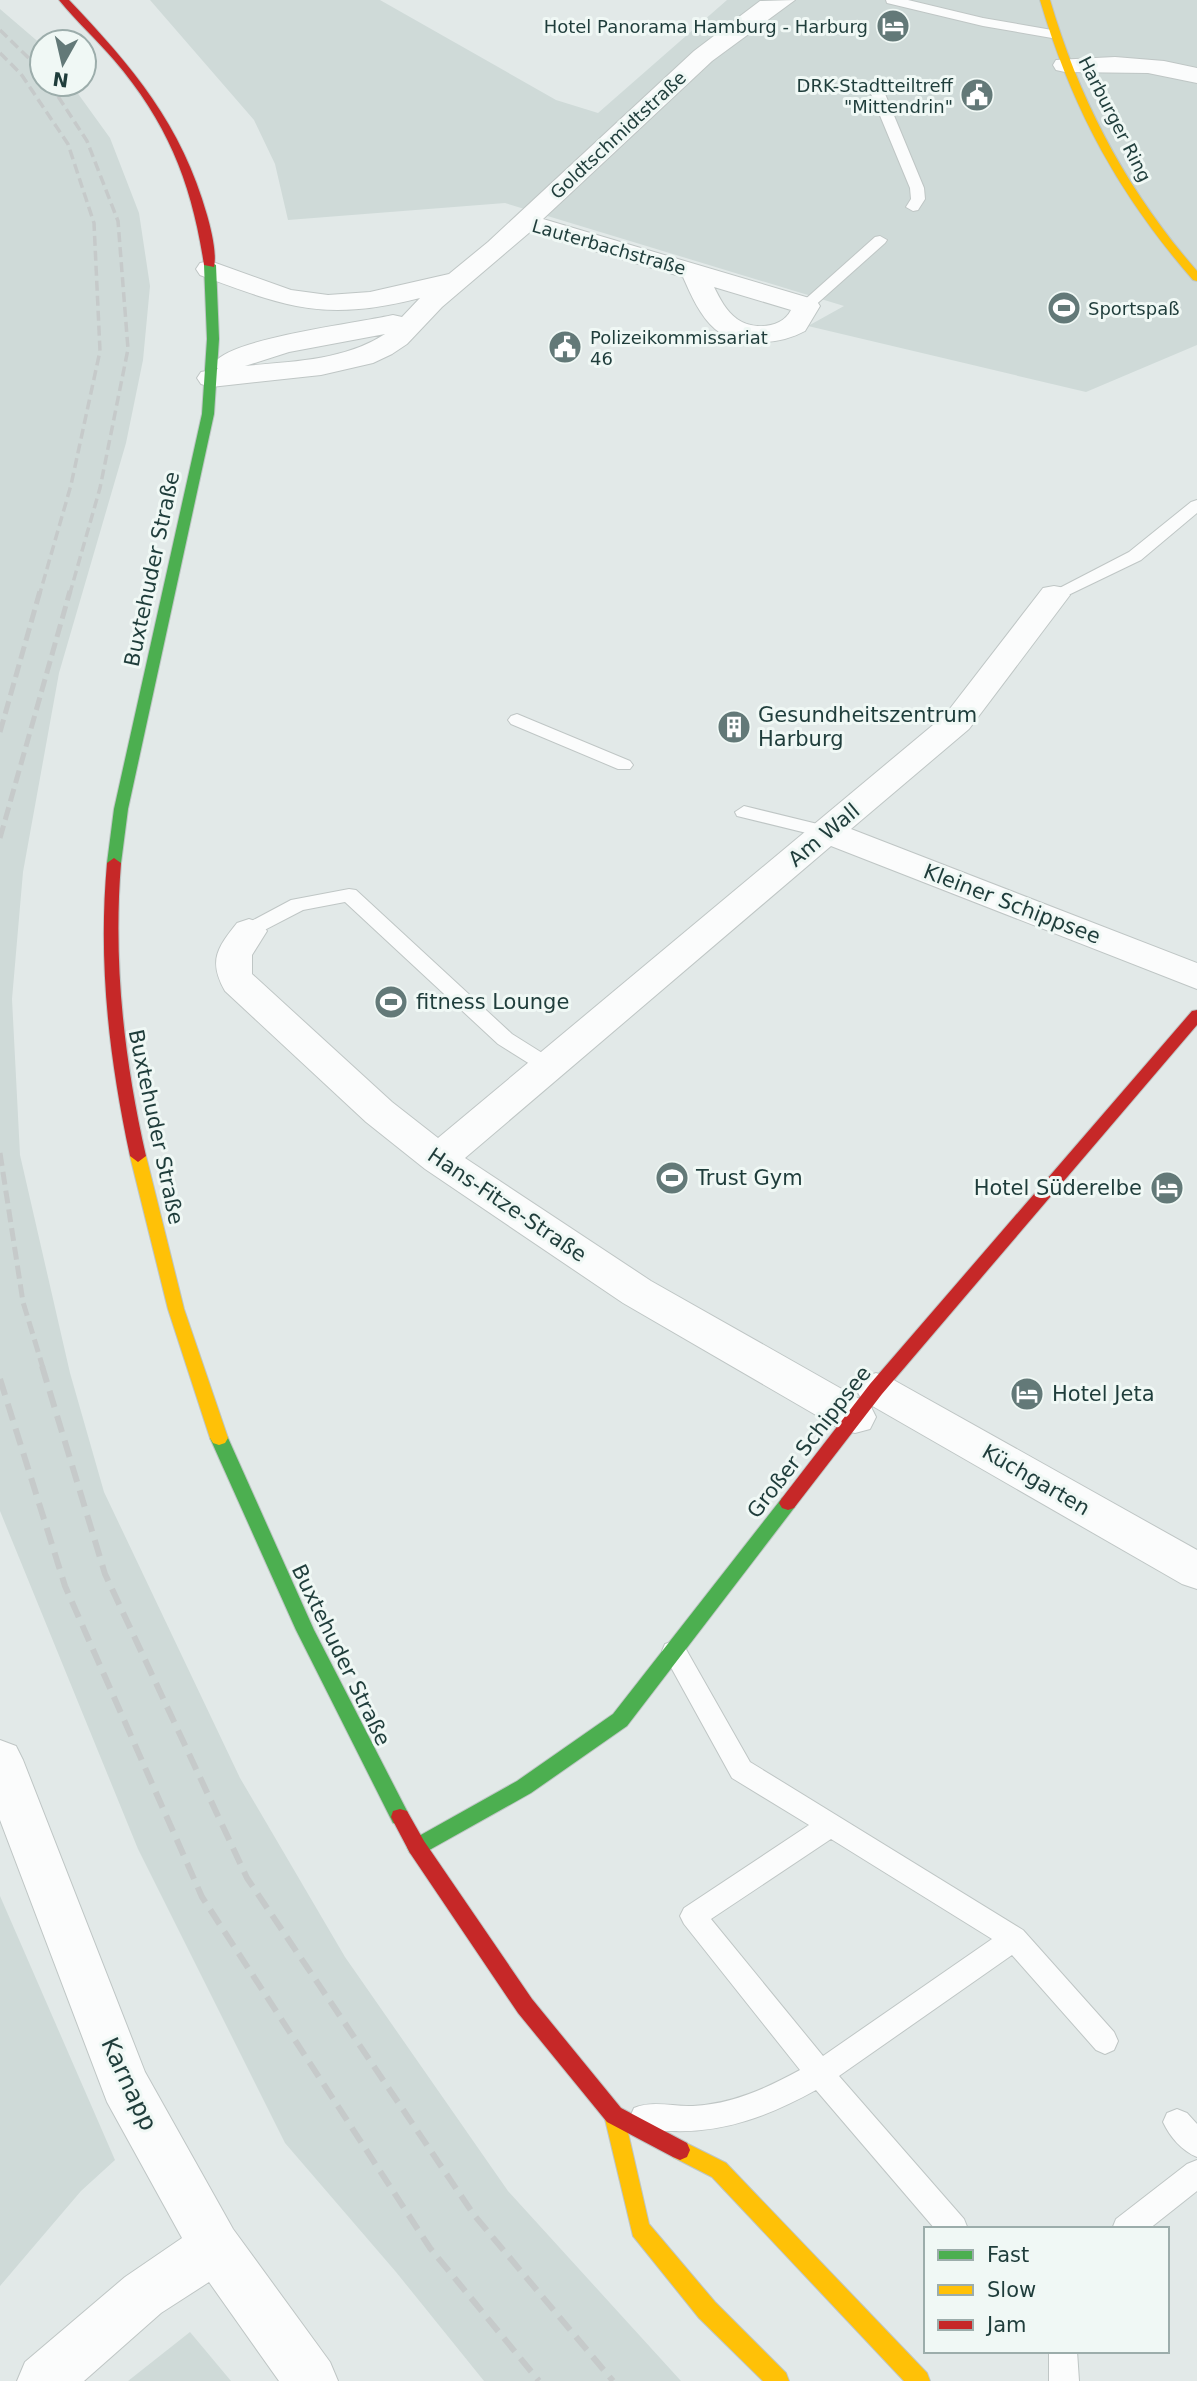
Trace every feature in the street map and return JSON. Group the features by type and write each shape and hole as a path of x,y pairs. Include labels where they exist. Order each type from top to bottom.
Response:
{"main road":[{"name":"Buxtehuder Straße","path":"64,0 135,76 165,118 179,145 201,204 210,269 211,378 208,414 124,796 113,860 109,958 114,1025 123,1084 162,1255 210,1417 268,1553 328,1681 416,1847 525,2006 614,2115 719,2170 919,2381"},
{"name":"Harburger Ring","path":"1045,0 1052,34 1106,153 1134,200 1172,253 1197,278"},
{"name":"Großer Schippsee","path":"416,1847 524,1787 620,1720 865,1403 1197,1015"},
{"name":"Buxtehuder Straße","path":"614,2115 640,2229 707,2310 778,2381"}],"street":[{"name":"Goldtschmidtstraße","path":"211,378 321,367 363,357 397,338 432,301 524,222 703,56 767,2"},
{"path":"1065,65 1140,63 1173,68 1197,76"},
{"name":"Lauterbachstraße","path":"524,222 694,272 806,306 800,320 793,327 768,333 742,332 729,327 719,316 694,272"},
{"name":"Goldtschmidtstraße","path":"210,269 284,296 328,304 367,302 460,278"},
{"name":"Am Wall","path":"438,1159 957,722 1054,595"},
{"name":"Kleiner Schippsee","path":"827,831 1197,977"},
{"name":"Hans-Fitze-Straße","path":"249,931 233,957 233,976 379,1112 438,1159 637,1292 865,1403"},
{"name":"Küchgarten","path":"865,1403 1197,1571"},
{"name":"Karnapp","path":"0,1760 125,2085 215,2247 312,2381"},
{"path":"44,2381 143,2295 215,2247"}],"lane":[{"path":"892,0 984,22 1052,34"},
{"path":"876,89 917,188 918,199 913,207"},
{"path":"806,306 880,240"},
{"name":"Am Wall","path":"1054,595 1135,556 1197,505"},
{"path":"517,720 624,765"},
{"path":"744,812 827,831"},
{"path":"249,931 298,905 349,895 505,1039 548,1066"},
{"path":"674,1651 741,1770 1014,1938 1105,2041"},
{"path":"832,1824 693,1916 820,2074 952,2227"},
{"path":"614,2115 693,2119 727,2115 770,2100 820,2074 1014,1938"},
{"path":"1177,2122 1197,2144"},
{"path":"1129,2227 1197,2174"},
{"path":"1063,2353 1064,2381"}],"shaded area":[{"path":"150,0 380,0 556,100 598,113 727,0 1197,0 1197,345 1086,392 808,326 844,306 505,203 288,220 275,164 254,120"},
{"path":"0,9 28,33 28,98 81,98 110,138 139,213 150,286 143,360 126,443 59,673 23,872 12,999 20,1155 70,1373 104,1492 240,1778 345,1957 508,2191 681,2381 484,2381 396,2272 285,2143 138,1849 0,1511"},
{"path":"0,1896 115,2160 81,2191 0,2286"},
{"path":"190,2332 231,2381 128,2381"}],"railway":[{"path":"0,30 28,57"},
{"path":"0,53 21,74 68,144 94,223 100,351 71,485 40,593"},
{"path":"59,98 87,141 118,221 128,349 100,488 70,593"},
{"path":"0,732 40,591"},
{"path":"0,838 70,591"},
{"path":"0,1153 23,1302 43,1368"},
{"path":"42,1366 105,1574 247,1878 474,2215 613,2381"},
{"path":"0,1379 65,1586 202,1897 430,2248 539,2381"}],"traffic: fast":[{"path":"114,863 121,809 208,414 213,339 210,265"},
{"path":"219,1438 305,1630 400,1817"},
{"path":"417,1847 524,1787 620,1720 788,1503"}],"traffic: slow":[{"path":"1045,0 1070,77 1104,149 1146,216 1197,278"},
{"path":"138,1156 176,1309 219,1438"},
{"path":"614,2115 640,2229 707,2310 778,2381"},
{"path":"680,2150 719,2170 919,2381"}],"traffic: jam":[{"path":"64,0 119,59 142,89 180,150 204,223 210,265"},
{"path":"114,863 110,937 113,1010 123,1084 138,1156"},
{"path":"788,1503 876,1389 1197,1015"},
{"path":"400,1817 417,1847 525,2006 614,2115 680,2150"}],"place":[{"name":"Hotel Panorama Hamburg - Harburg","path":"893,26"},
{"name":"DRK-Stadtteiltreff \"Mittendrin\"","path":"977,95"},
{"name":"Sportspaß","path":"1064,308"},
{"name":"Polizeikommissariat 46","path":"565,347"},
{"name":"Gesundheitszentrum Harburg","path":"734,727"},
{"name":"fitness Lounge","path":"391,1002"},
{"name":"Trust Gym","path":"672,1178"},
{"name":"Hotel Süderelbe","path":"1167,1188"},
{"name":"Hotel Jeta","path":"1027,1394"}]}
